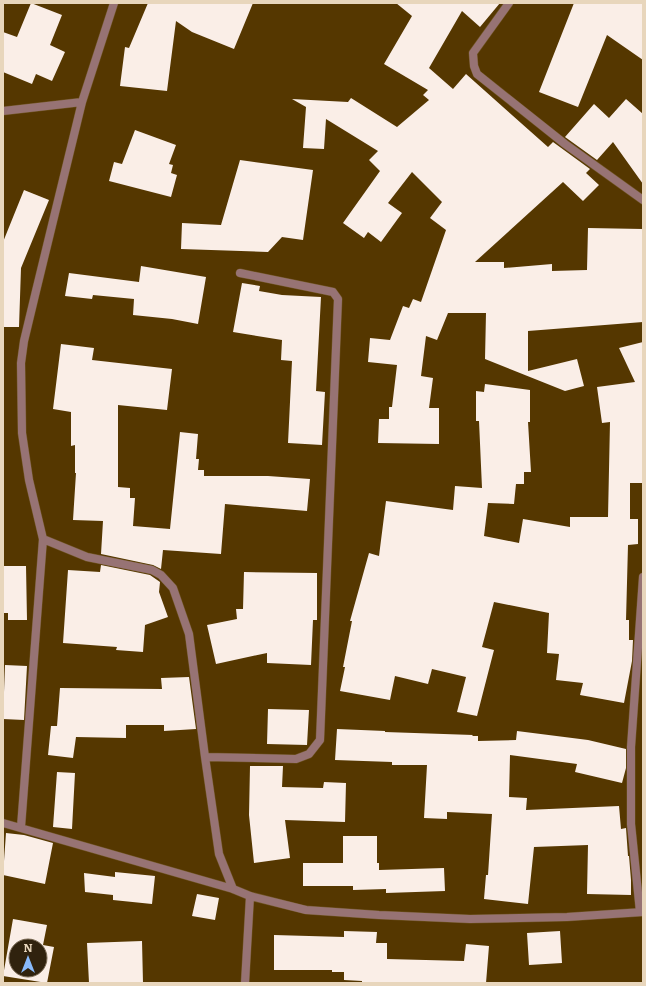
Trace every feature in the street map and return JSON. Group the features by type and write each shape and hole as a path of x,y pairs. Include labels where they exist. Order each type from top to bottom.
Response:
{"street":[{"path":"21,827 43,539 29,480 22,433 21,363 26,334 82,102 114,3"},
{"path":"509,3 473,53 474,66 477,74 565,144 643,200"},
{"path":"3,111 82,102"},
{"path":"204,757 296,759 309,754 320,740 338,299 333,292 240,273"},
{"path":"43,539 87,557 152,570 161,575 173,588 189,634 204,757 219,854 233,889"},
{"path":"3,823 233,889 250,896 306,910 470,919 566,917 641,912 631,824 631,747 643,577"},
{"path":"245,983 250,896"}],"building":[{"path":"31,3 62,15 50,45 65,52 52,81 36,74 32,84 3,72 3,32 17,37"},
{"path":"148,3 253,3 234,49 192,32 176,21 167,91 120,86 125,47 129,48"},
{"path":"396,3 500,3 480,27 462,11 429,68 453,89 466,74 548,147 553,142 590,169 586,173 599,185 583,201 563,182 475,262 504,262 504,268 552,264 552,271 587,270 588,228 643,229 643,322 528,331 528,371 577,359 584,386 565,391 485,359 486,313 448,313 437,340 426,336 421,376 433,378 429,408 439,408 439,444 378,443 379,419 389,419 389,407 392,407 397,365 368,362 370,338 390,340 403,306 409,308 413,299 421,302 446,230 430,218 442,202 412,172 388,203 402,213 381,242 368,232 364,238 343,223 380,171 369,160 378,151 326,119 324,149 303,148 306,107 292,99 348,102 351,98 397,127 429,100 423,95 428,90 384,64 412,16"},
{"path":"574,3 643,3 643,60 607,35 578,107 539,92"},
{"path":"626,99 643,114 643,184 613,142 597,160 565,137 594,104 609,118"},
{"path":"135,130 176,145 169,164 173,165 171,173 177,175 171,197 109,181 114,162 122,164"},
{"path":"240,160 313,170 303,240 282,237 268,252 181,249 182,223 221,225"},
{"path":"24,190 49,200 21,268 19,327 3,327 3,242"},
{"path":"141,266 206,277 198,324 172,319 133,315 134,299 93,295 92,299 65,296 69,273 139,282"},
{"path":"242,283 260,286 259,291 282,295 321,297 316,391 325,392 322,445 288,443 292,361 281,360 282,340 233,332"},
{"path":"643,342 643,483 630,483 630,519 638,519 638,544 628,545 626,620 629,620 629,640 633,640 632,661 624,703 580,695 583,683 556,680 559,654 547,653 549,613 494,602 482,647 494,650 477,716 457,712 466,677 432,669 428,684 395,676 390,700 340,691 352,621 350,621 369,553 379,556 386,501 453,510 455,486 482,488 479,421 476,421 476,391 484,392 485,384 530,390 530,422 528,422 531,472 524,472 524,484 516,484 514,504 488,503 484,536 519,543 523,519 570,527 570,517 608,517 610,422 602,423 597,387 635,382 619,348"},
{"path":"61,344 94,348 92,360 172,369 167,410 118,405 118,487 130,488 130,498 135,498 133,526 170,529 180,432 198,434 196,459 199,459 198,470 204,470 204,476 268,476 310,479 307,511 225,504 221,554 163,550 161,569 153,565 101,554 103,521 73,520 76,473 75,445 71,446 71,412 53,409"},
{"path":"101,565 150,575 160,582 159,592 168,617 145,625 143,652 116,650 117,647 63,643 68,570 100,572"},
{"path":"3,566 26,566 27,620 8,620 8,613 3,613"},
{"path":"244,572 317,573 317,620 313,620 311,665 267,663 267,653 216,664 207,625 237,619 236,609 243,609"},
{"path":"5,665 27,666 24,720 3,719"},
{"path":"189,677 196,729 164,731 164,725 126,725 126,738 76,737 73,758 48,755 51,726 57,726 60,688 162,689 161,678"},
{"path":"268,709 309,710 307,745 267,744"},
{"path":"337,729 473,735 472,736 478,736 478,741 516,740 517,731 588,740 626,749 626,768 622,783 575,772 577,764 510,755 509,797 527,798 526,810 619,806 621,829 626,828 631,895 587,894 588,845 534,847 528,904 484,899 486,875 488,875 492,814 447,812 447,819 424,818 427,765 392,765 392,762 335,760"},
{"path":"250,766 283,766 282,787 323,788 324,782 346,783 345,822 285,820 290,858 254,863 249,815"},
{"path":"57,772 75,773 72,829 53,827"},
{"path":"6,833 24,835 53,843 45,884 3,875"},
{"path":"343,836 377,836 377,863 379,863 379,870 444,868 445,891 386,893 386,889 353,890 353,886 303,886 303,863 343,863"},
{"path":"115,872 155,876 152,904 113,900 113,895 85,892 84,873 115,877"},
{"path":"197,894 219,898 215,920 192,916"},
{"path":"13,919 47,925 44,938 10,938"},
{"path":"344,931 377,932 376,943 387,943 387,959 464,961 466,944 489,946 486,983 362,983 362,981 344,980 344,972 332,972 332,970 274,970 274,935 344,937"},
{"path":"560,931 562,963 529,965 527,933"},
{"path":"142,941 143,983 89,983 87,943"},
{"path":"48,946 54,947 48,978"},
{"path":"8,948 8,977 3,976"},
{"path":"16,978 48,978 47,983"}]}
